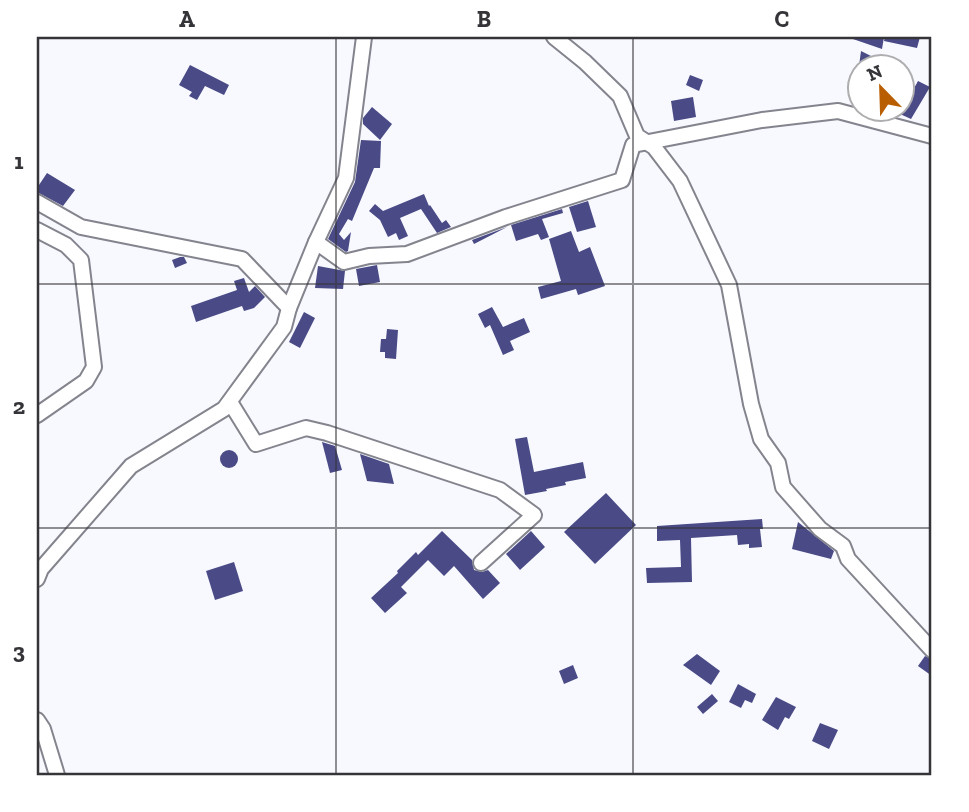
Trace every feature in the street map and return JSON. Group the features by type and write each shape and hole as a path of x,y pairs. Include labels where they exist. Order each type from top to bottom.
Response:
{"street":[{"path":"37,579 41,569 131,466 224,409 284,327 316,242 346,178 365,37"},
{"path":"554,37 620,96 637,136 654,147 680,181 729,285 751,404 761,439 778,463 783,487 820,529 843,546 848,559 932,650"},
{"path":"316,242 344,262 369,256 407,254 506,217 622,180 633,145 762,120 838,111 932,136"},
{"path":"37,202 81,227 242,259 289,308"},
{"path":"37,230 66,245 80,260 94,367 86,381 37,415"},
{"path":"230,402 256,444 306,428 500,490 534,515 481,563"},
{"path":"37,720 43,729 57,775"}],"building":[{"path":"884,37 882,49 850,38"},
{"path":"885,37 920,37 917,48 884,41"},
{"path":"190,65 229,85 224,95 205,86 197,100 189,96 192,92 179,85"},
{"path":"690,75 703,80 699,91 686,85"},
{"path":"918,81 930,87 916,111"},
{"path":"693,97 696,117 674,121 671,101"},
{"path":"372,107 392,124 380,140 363,124 363,118"},
{"path":"361,140 381,141 380,168 374,168 352,221 348,219 339,234 344,240 351,232 346,252 328,239 355,182"},
{"path":"47,173 75,190 63,206 37,192"},
{"path":"424,194 442,223 446,220 451,227 437,233 421,209 400,218 408,236 399,240 396,233 388,237 380,220 369,211 375,204 383,211"},
{"path":"588,201 596,227 577,232 569,207"},
{"path":"562,209 563,213 542,219 549,237 541,240 538,234 516,241 511,225"},
{"path":"507,227 474,244 472,240"},
{"path":"571,231 579,252 590,247 605,286 578,295 576,289 541,299 538,287 561,281 549,239"},
{"path":"184,257 187,263 175,268 172,260"},
{"path":"377,265 380,282 359,286 356,269"},
{"path":"318,266 345,271 343,289 315,288"},
{"path":"244,278 249,292 255,286 265,297 254,308 244,311 242,306 196,322 191,306 237,290 234,281"},
{"path":"492,307 503,327 524,318 530,332 510,341 514,350 503,355 490,325 485,328 478,314"},
{"path":"304,312 315,318 300,348 289,342"},
{"path":"387,329 398,330 396,359 385,358 385,352 380,352 381,339 386,339"},
{"path":"527,437 534,472 583,462 586,478 525,495 515,439"},
{"path":"322,442 335,446 342,470 330,473"},
{"path":"225,450 233,450 238,459 236,466 225,468 220,463 220,455"},
{"path":"360,454 389,464 394,484 367,481"},
{"path":"606,493 636,525 595,564 564,532"},
{"path":"762,519 762,547 738,545 737,535 691,538 692,582 647,583 646,568 681,567 680,540 657,541 657,526"},
{"path":"798,522 834,551 831,559 792,549"},
{"path":"442,531 472,560 474,570 488,570 500,583 483,599 454,566 444,576 428,560 401,587 407,593 385,613 371,598 416,552 418,555"},
{"path":"531,531 545,547 520,570 506,554"},
{"path":"234,562 243,591 215,600 206,571"},
{"path":"697,654 720,671 711,685 683,665"},
{"path":"925,656 932,659 932,676 918,666"},
{"path":"573,665 578,678 564,684 559,671"},
{"path":"738,684 756,694 752,703 745,700 741,708 729,702"},
{"path":"712,694 718,701 703,714 697,707"},
{"path":"776,697 796,707 789,719 785,717 778,730 762,720"},
{"path":"820,723 838,730 829,749 812,741"}]}
